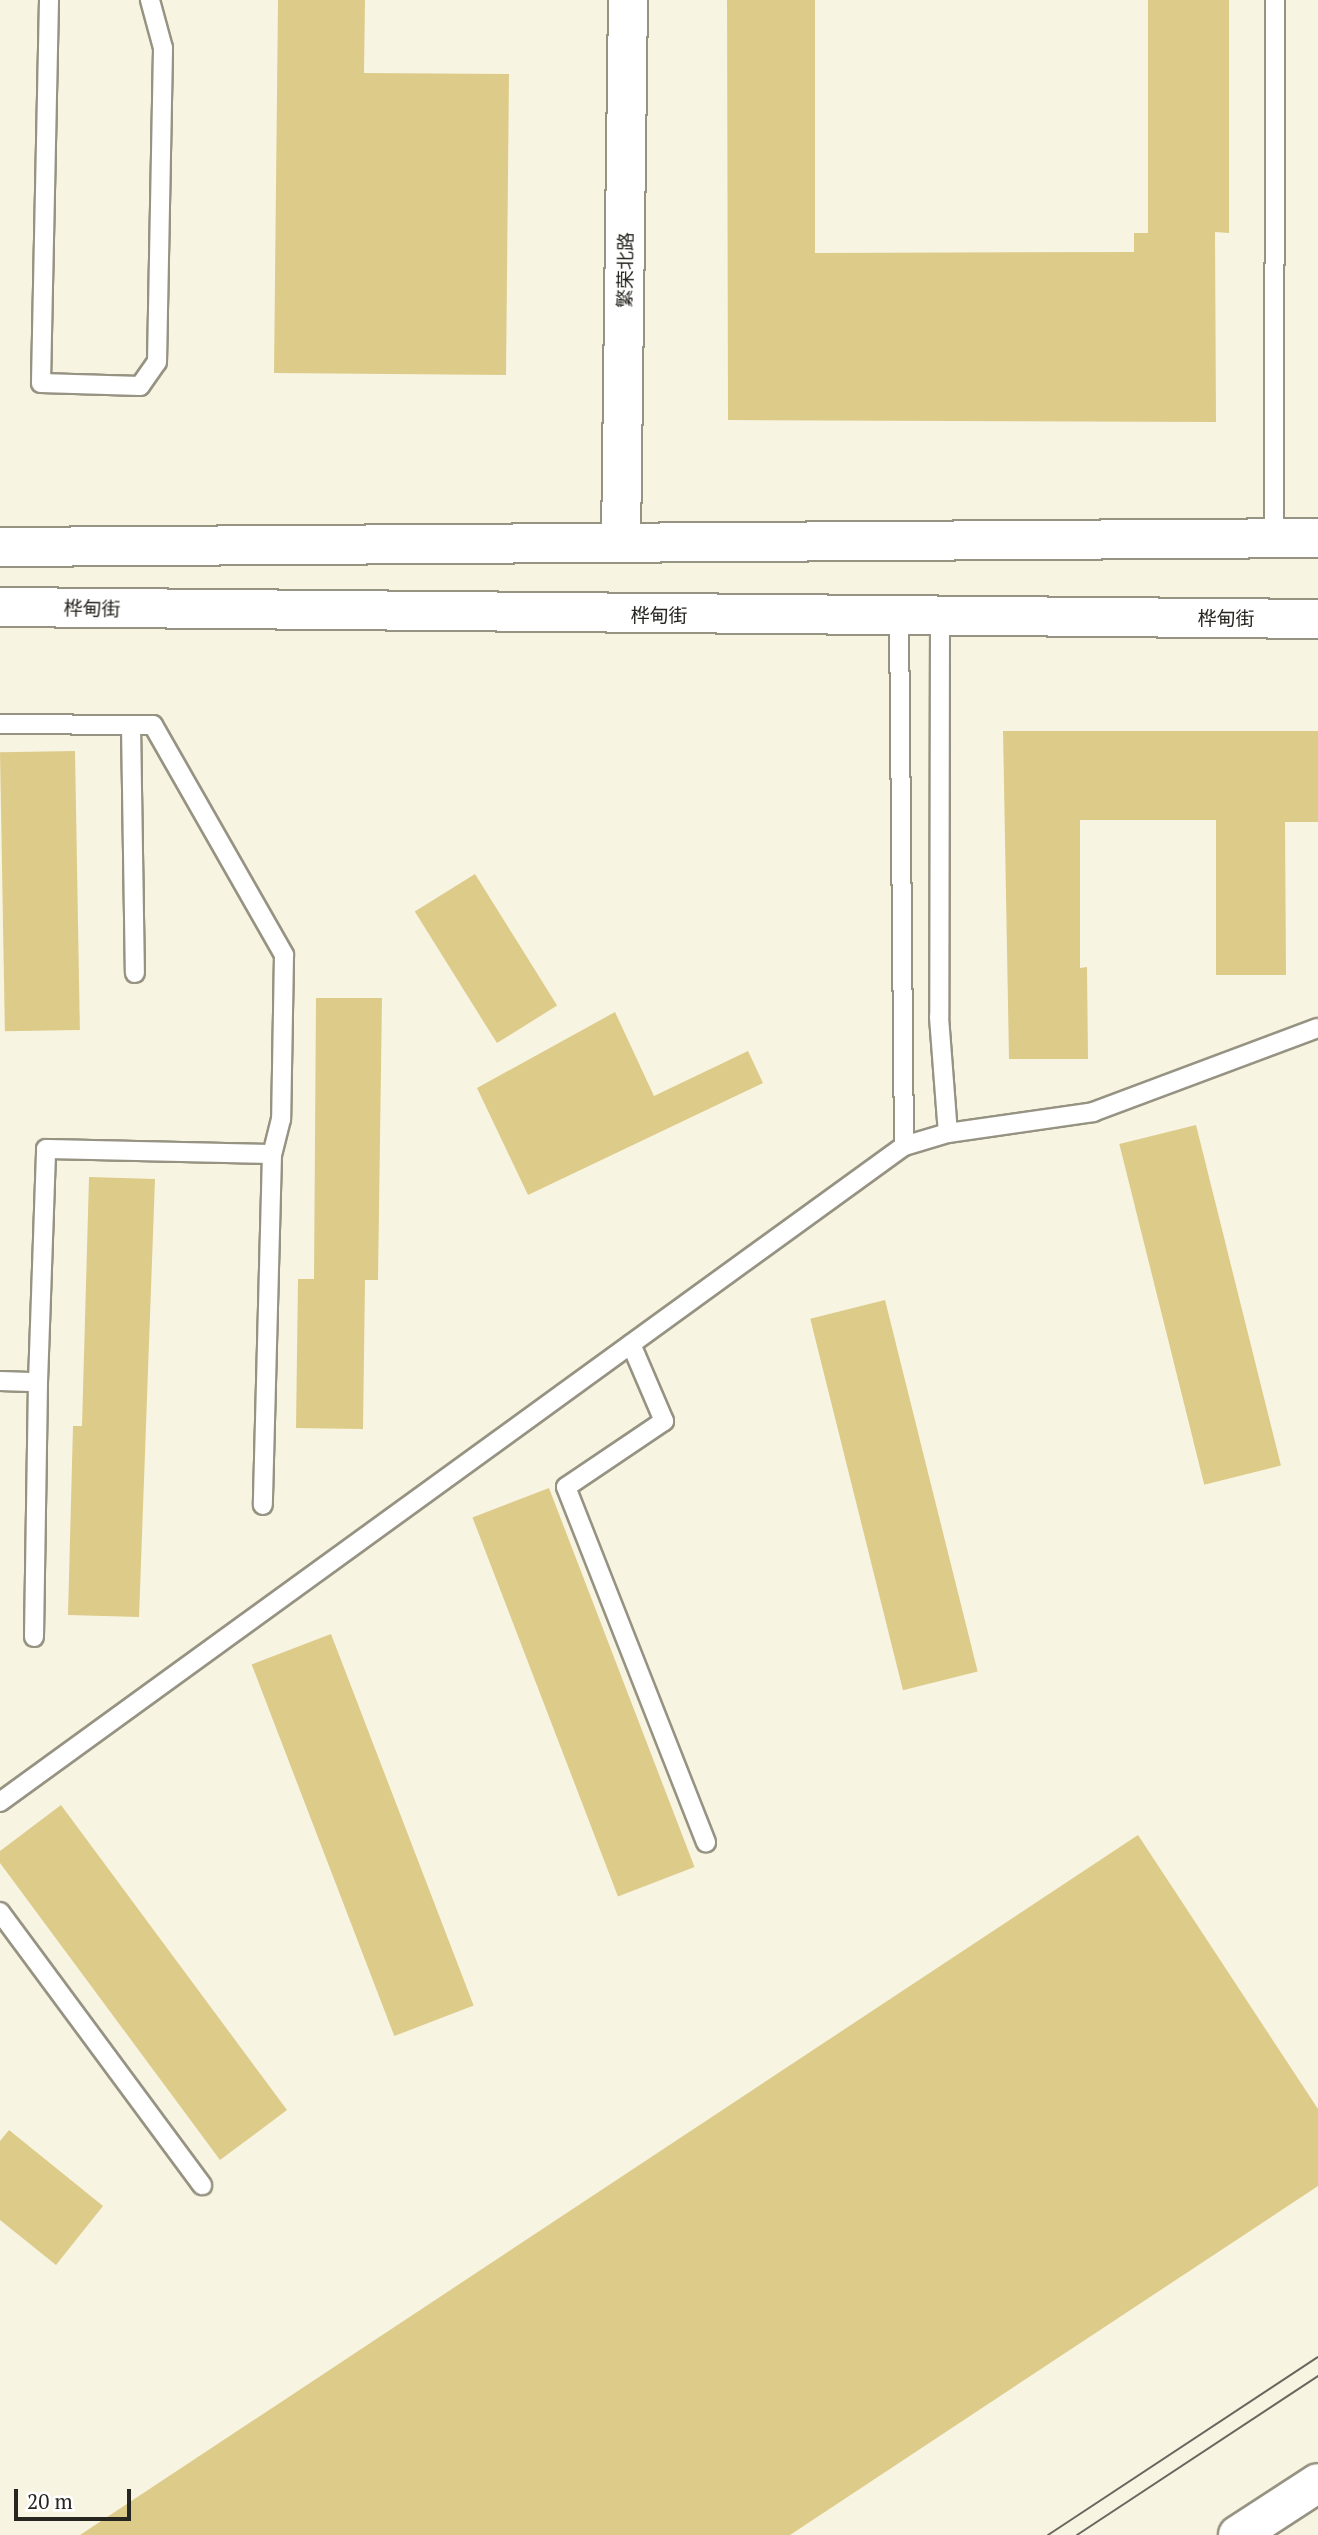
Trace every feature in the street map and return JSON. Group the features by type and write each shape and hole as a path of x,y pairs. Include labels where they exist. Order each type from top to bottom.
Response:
{"street":[{"name":"繁荣北路","path":"621,541 628,0"},
{"path":"0,547 1318,538"},
{"name":"桦甸街","path":"0,607 1318,619"},
{"path":"1238,2535 1318,2483"}],"lane":[{"path":"49,0 41,383 140,386 157,362 163,48 150,0"},
{"path":"1274,538 1275,0"},
{"path":"898,617 904,1146"},
{"path":"940,617 939,1017 948,1133"},
{"path":"0,724 153,724 284,955 281,1119 272,1154 263,1505"},
{"path":"131,725 135,973"},
{"path":"0,1802 904,1146 948,1133 1093,1112 1318,1028"},
{"path":"34,1637 38,1382 46,1149 272,1154"},
{"path":"631,1344 664,1420 566,1487 706,1842"},
{"path":"0,1381 38,1382"},
{"path":"0,1912 202,2185"}],"building":[{"path":"278,0 365,0 364,73 509,74 506,375 274,373"},
{"path":"727,0 815,0 815,253 1134,252 1134,233 1148,233 1148,0 1229,0 1229,233 1215,232 1216,422 728,420"},
{"path":"1003,731 1318,731 1318,822 1285,822 1286,975 1216,975 1216,820 1080,820 1080,968 1087,967 1088,1059 1009,1059"},
{"path":"75,751 80,1030 5,1031 0,752"},
{"path":"475,874 557,1005 497,1043 415,912"},
{"path":"316,998 382,998 378,1280 365,1280 363,1429 296,1428 298,1279 314,1279"},
{"path":"615,1012 654,1096 748,1051 763,1083 528,1195 477,1088"},
{"path":"1196,1125 1281,1466 1204,1485 1119,1144"},
{"path":"89,1177 155,1179 139,1617 68,1615 73,1426 82,1426"},
{"path":"885,1300 978,1672 903,1690 810,1319"},
{"path":"549,1488 694,1867 618,1896 472,1517"},
{"path":"331,1634 474,2006 394,2036 252,1664"},
{"path":"61,1805 287,2110 220,2160 0,1863 0,1851"},
{"path":"1138,1835 1318,2109 1318,2186 790,2535 80,2535"},
{"path":"9,2130 103,2206 56,2265 0,2220 0,2141"}],"tram line":[{"path":"1048,2535 1318,2357"},
{"path":"1077,2535 1318,2376"}]}
